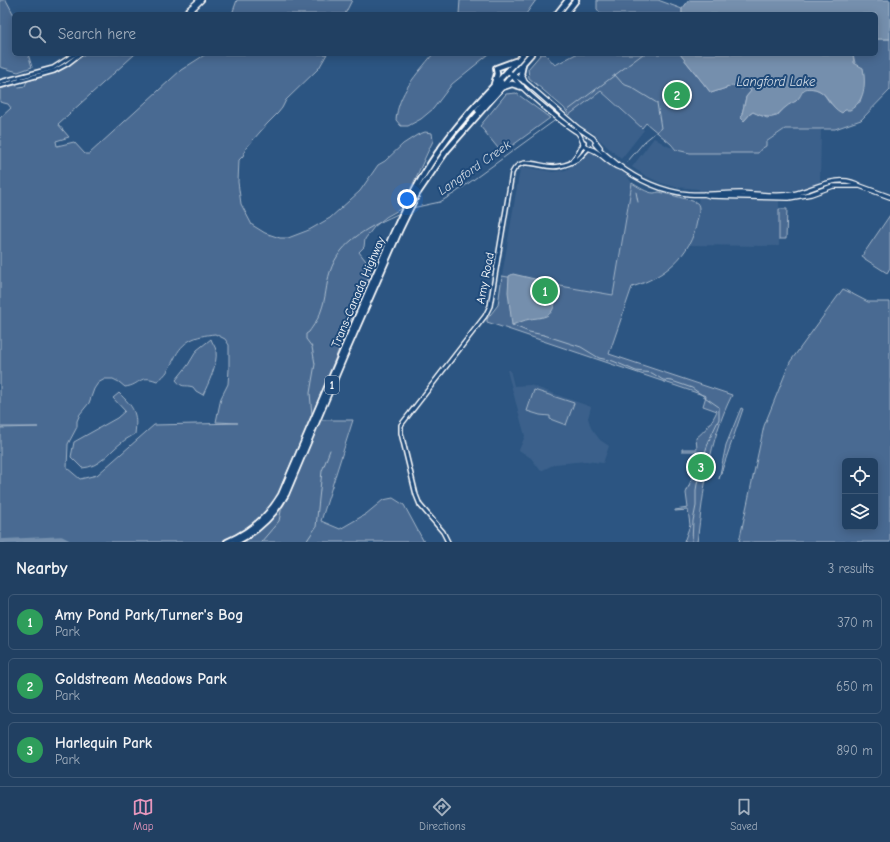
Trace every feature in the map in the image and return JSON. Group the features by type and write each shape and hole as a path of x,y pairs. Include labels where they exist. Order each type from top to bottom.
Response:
{"highway":[{"path":"558,12 568,0"},
{"path":"567,12 576,0"},
{"path":"494,86 497,74 496,68 511,63 521,56"},
{"name":"Trans-Canada Highway","path":"227,542 244,534 261,522 270,513 281,495 400,219 430,165 451,134 521,56"},
{"name":"Trans-Canada Highway","path":"236,542 252,533 266,521 275,512 286,494 338,371 417,194 438,162 529,56"},
{"path":"523,63 521,72 524,82"},
{"path":"471,122 476,113 502,82 507,71"},
{"path":"502,88 512,84 522,87"},
{"path":"372,284 375,281 398,229 408,212"}],"main road":[{"path":"507,71 524,82 578,128 591,137 609,157 622,168"},
{"path":"512,75 522,87 580,136 585,146 616,166 660,187 684,193 710,196 789,198 811,194 832,186 860,186 890,197"},
{"path":"583,144 585,137 591,137"},
{"path":"589,148 593,146 595,142"}],"street":[{"path":"185,12 199,0"},
{"path":"190,12 202,0"},
{"path":"0,82 53,68 72,56"},
{"path":"0,86 54,71 77,56"},
{"path":"572,161 583,144"},
{"name":"Amy Road","path":"448,542 443,532 420,505 415,494 401,433 401,425 485,316 490,306 512,174 515,168 518,164 524,163 558,167 578,159 589,148"}],"shaded area":[{"path":"0,0 6,0 12,12 12,56 29,56 32,67 18,72 0,67"},
{"path":"237,0 352,0 346,12 233,12"},
{"path":"460,0 536,0 527,12 459,12"},
{"path":"597,0 658,0 682,9 682,12 599,12 597,9"},
{"path":"878,39 890,39 890,90 861,120 835,129 785,129 766,142 766,146 758,153 690,153 676,150 646,123 642,128 601,91 569,115 564,108 529,78 528,69 539,56 547,56 555,65 572,56 682,56 711,93 741,83 749,88 751,91 746,97 741,118 744,121 753,112 767,118 777,116 786,106 797,100 802,91 806,88 816,89 823,93 830,103 843,111 860,102 862,94 853,56 878,56"},
{"path":"82,56 133,56 58,124 69,137 56,141 57,146 74,142 85,154 89,154 181,70 203,56 326,56 319,68 286,100 278,113 246,148 243,156 239,160 238,182 241,204 252,225 265,233 280,238 288,238 309,230 330,218 360,191 378,165 385,161 403,144 417,135 425,132 432,133 433,141 402,208 386,217 374,227 365,239 364,247 359,252 372,269 310,420 353,420 321,521 340,529 366,514 383,500 393,498 404,505 424,542 0,542 0,428 38,427 0,427 0,118 11,108 8,104 0,102 0,89 15,85 19,87 25,86 27,81 64,68","holes":["215,334 225,339 229,345 228,384 221,398 216,422 238,423 154,425 97,475 80,479 67,468 68,444 77,427 77,421 80,414 89,403 98,383 105,379 113,379 125,387 143,379 157,381 165,374 181,347 190,340 201,336"]},
{"path":"431,56 487,56 452,84 433,109 421,119 408,126 401,126 396,120 400,101 409,84"},
{"path":"600,90 644,130 621,159 594,133 585,129 569,115"},
{"path":"516,93 550,118 502,153 480,126 506,94"},
{"path":"785,129 821,129 820,183 800,189 779,192 779,246 688,245 697,223 699,189 676,187 661,183 632,167 654,138 667,146 690,153 755,153"},
{"path":"592,151 601,153 625,173 632,183 613,295 502,276 520,169 525,167 553,172 566,170 577,162 585,153"},
{"path":"632,183 648,192 659,192 695,202 699,207 694,233 689,245 682,255 665,271 644,283 632,287 609,354 732,395 717,431 712,449 697,542 684,542 690,525 688,510 675,510 688,508 686,493 694,473 697,451 682,451 682,449 697,449 696,438 708,426 717,411 703,406 706,396 487,322 487,319 498,305 502,276 613,295"},
{"path":"779,209 787,209 786,239 779,239"},
{"path":"890,215 890,268 887,273 862,256"},
{"path":"843,289 868,302 890,302 890,542 739,542 764,426 790,362"},
{"path":"211,339 216,350 216,362 203,395 196,391 193,387 182,385 176,380 188,365 197,350"},
{"path":"507,370 510,370 514,386 530,385 591,407 588,418 591,428 600,440 609,446 603,463 586,461 555,464 541,471 531,458 519,450 525,436"},
{"path":"534,390 574,403 566,425 550,419 550,416 527,411"},
{"path":"119,393 131,406 135,415 135,434 126,439 99,462 82,468 71,457 74,442 117,418 125,411 113,398"},
{"path":"741,408 743,409 719,479 726,445"}],"water":[{"path":"689,0 890,0 890,39 878,39 878,12 682,12 682,9"},
{"name":"Langford Lake","path":"682,56 853,56 854,63 863,68 864,86 859,102 850,110 845,110 842,113 834,107 823,93 810,88 803,91 796,101 787,106 776,116 766,117 753,112 744,121 741,118 746,97 751,91 746,86 741,89 741,83 711,93"},
{"path":"513,274 543,281 553,287 556,296 554,307 547,316 528,319 512,325 508,292 509,276"}],"waterway":[{"name":"Langford Creek","path":"567,111 640,56"},
{"path":"615,75 623,84 631,87 657,103 661,128 644,142 628,161"},
{"name":"Langford Creek","path":"412,208 440,202 455,193 554,121"},
{"path":"636,192 638,202"},
{"name":"Langford Creek","path":"281,490 282,484 312,415 310,393 315,364 312,347 306,339 306,334 309,332 320,314 330,272 341,251 358,235 378,223 400,213"},
{"path":"512,325 529,332 544,335 581,347 599,358 613,361 636,371 652,373 663,380 672,381 692,388 719,407 719,419 710,438 700,467 696,490 696,506 693,521 692,542"},
{"path":"306,542 316,527 322,471 330,450"},
{"name":"Langford Creek","path":"261,542 279,521 282,506"},
{"path":"0,542 61,539 67,542"}],"place":[{"name":"Goldstream Meadows Park","path":"677,95"},
{"name":"Amy Pond Park/Turner's Bog","path":"545,291"},
{"name":"Harlequin Park","path":"701,467"}]}
